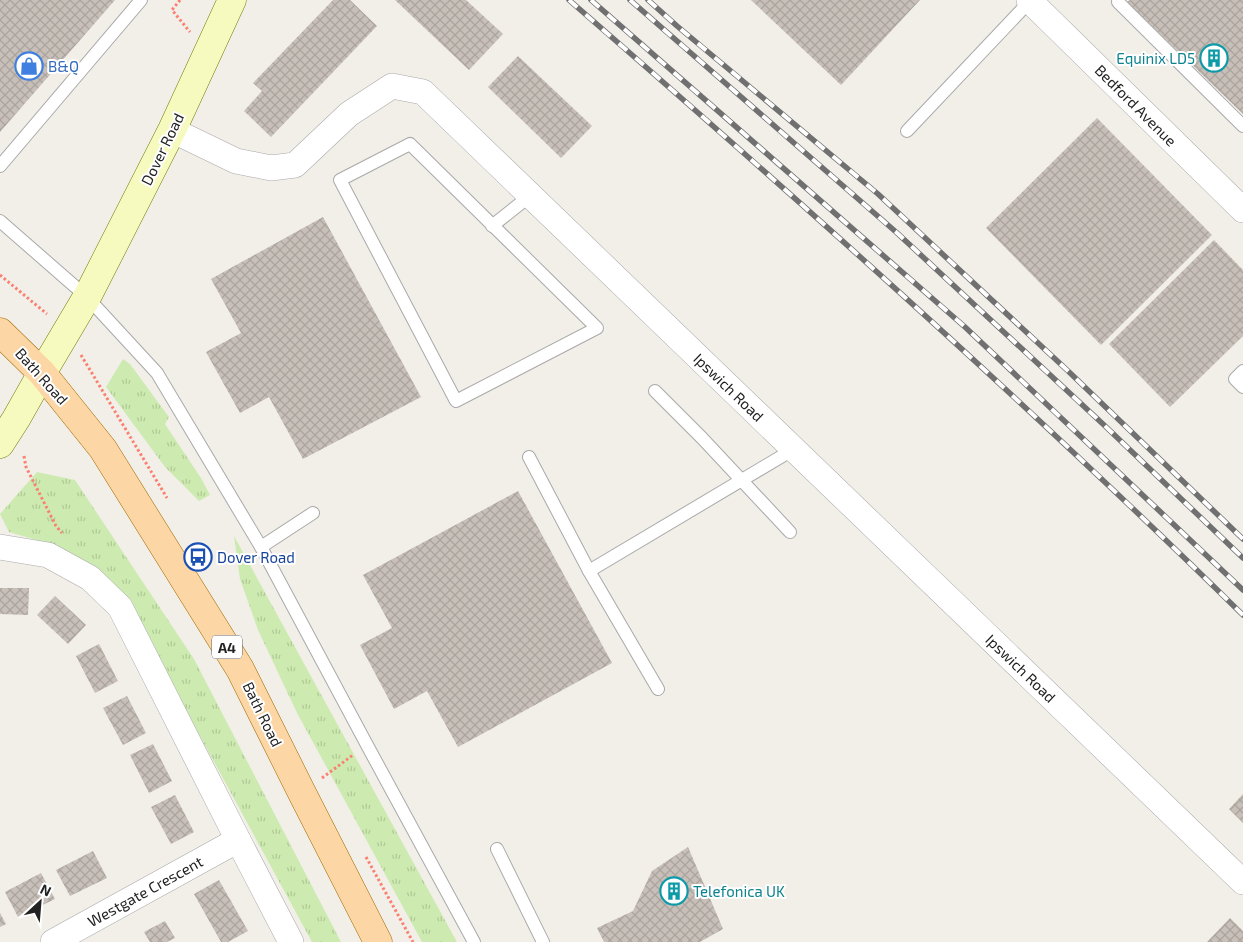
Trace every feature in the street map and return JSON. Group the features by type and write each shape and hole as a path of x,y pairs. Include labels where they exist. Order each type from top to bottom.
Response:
{"main road":[{"name":"Bath Road","path":"0,332 42,373 103,449 235,660 378,942"}],"street":[{"name":"Dover Road","path":"0,444 87,297 172,130 232,0"},
{"name":"Bedford Avenue","path":"1032,1 1243,210"},
{"name":"Ipswich Road","path":"172,130 236,161 271,168 295,165 349,114 392,86 423,92 1243,882"},
{"path":"0,547 48,554 90,578 120,606 291,942"},
{"name":"Westgate Crescent","path":"53,942 238,840"}],"lane":[{"path":"0,166 141,0"},
{"path":"907,131 1032,1"},
{"path":"1118,2 1243,126"},
{"path":"410,144 492,226 597,328 456,401 340,180 410,144"},
{"path":"492,226 531,195"},
{"path":"0,221 87,297 157,373 261,546 474,942"},
{"path":"1243,371 1235,380 1243,387"},
{"path":"655,391 790,532"},
{"path":"590,572 794,449"},
{"path":"529,458 590,572 658,689"},
{"path":"261,546 313,513"},
{"path":"496,849 543,942"}],"path":[{"path":"180,0 172,10 194,38"},
{"path":"303,795 323,777 367,745"}],"green space":[{"path":"123,359 130,364 169,417 165,424 210,495 199,501 165,467 106,387"},
{"path":"37,472 75,480 194,659 341,942 312,942 127,602 50,544 9,532 0,514"},
{"path":"234,536 457,942 422,942 297,713 258,630 240,579"}],"building":[{"name":"B&Q","path":"0,0 115,0 0,132"},
{"path":"333,0 350,0 377,26 271,137 244,111 262,91 253,83"},
{"path":"395,0 466,0 503,34 469,70"},
{"path":"751,0 920,0 841,85"},
{"name":"Equinix LD5","path":"1130,0 1243,0 1243,114 1127,2"},
{"path":"518,56 592,126 561,158 488,87"},
{"path":"1097,118 1212,235 1101,345 986,228"},
{"path":"323,217 421,397 303,459 269,397 240,413 206,352 241,333 211,279"},
{"path":"1214,240 1243,270 1243,336 1170,407 1109,344"},
{"path":"518,491 612,663 458,747 427,691 394,709 360,645 392,628 363,575"},
{"path":"0,588 29,588 28,615 0,614"},
{"path":"55,596 86,625 68,644 37,615"},
{"path":"99,644 118,681 95,693 76,656"},
{"path":"127,696 146,733 123,745 103,708"},
{"path":"153,744 172,781 149,793 130,755"},
{"path":"1243,794 1243,823 1229,809"},
{"path":"175,795 194,832 171,844 151,807"},
{"name":"Telefonica UK","path":"688,847 723,929 700,942 604,942 597,928 633,911 652,871"},
{"path":"93,851 107,878 70,896 56,870"},
{"path":"41,873 55,899 18,917 5,892"},
{"path":"219,880 248,931 228,942 221,942 194,894"},
{"path":"0,913 6,924 0,927"},
{"path":"1230,918 1243,931 1243,942 1207,942"},
{"path":"165,921 175,938 167,942 150,942 144,932"}],"railway":[{"path":"569,0 911,303 1078,457 1243,615"},
{"path":"591,0 965,327 1243,590"},
{"path":"630,0 896,232 1104,425 1243,558"},
{"path":"648,0 878,194 1067,370 1243,539"}],"place":[{"name":"Equinix LD5","path":"1214,58"},
{"name":"B&Q","path":"29,66"},
{"name":"Dover Road","path":"198,557"},
{"name":"Telefonica UK","path":"674,891"}]}
